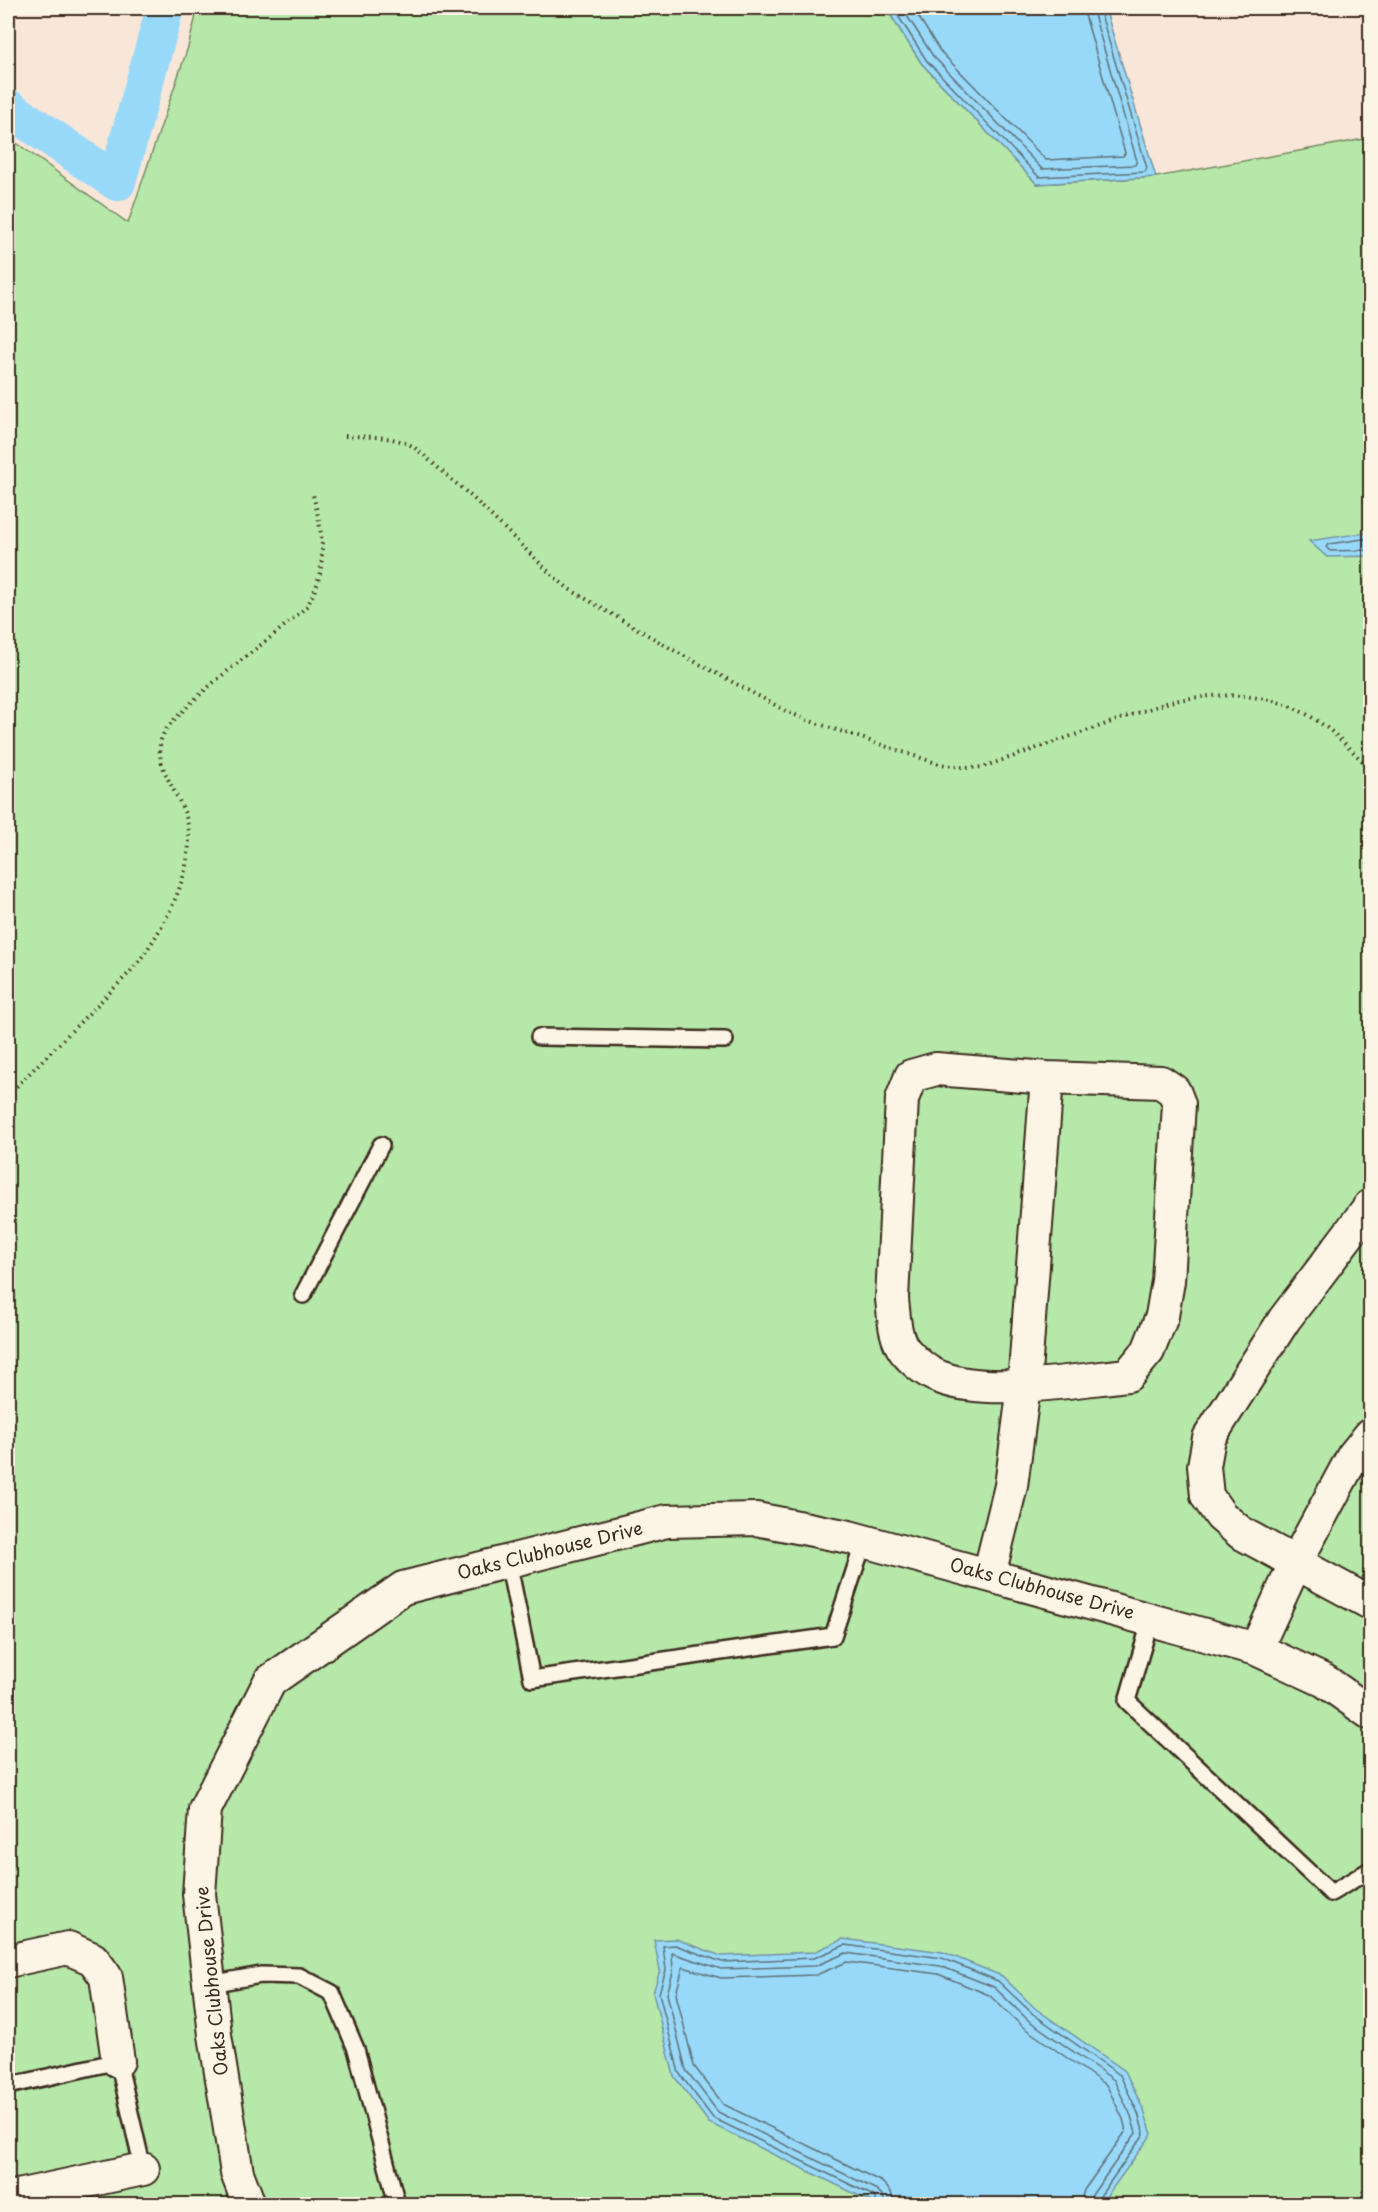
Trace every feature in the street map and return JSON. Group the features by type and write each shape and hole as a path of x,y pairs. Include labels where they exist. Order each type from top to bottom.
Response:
{"street":[{"path":"936,1069 1047,1078 1161,1082 1174,1091 1179,1104 1168,1281 1162,1316 1148,1351 1128,1375 1024,1386 967,1384 941,1378 921,1366 905,1351 895,1329 892,1299 902,1099 911,1076 936,1069"},
{"path":"989,1575 1011,1485 1024,1386 1047,1078"},
{"path":"1371,1206 1284,1320 1209,1438 1204,1466 1207,1496 1221,1516 1241,1533 1371,1603"},
{"path":"1256,1649 1296,1562 1353,1456 1371,1435"},
{"name":"Oaks Clubhouse Drive","path":"249,2205 237,2174 199,1894 205,1809 270,1681 403,1588 667,1521 756,1520 864,1541 1256,1649 1325,1681 1371,1713"},
{"path":"8,1961 68,1948 93,1959 106,1977 118,2061"},
{"path":"8,2198 143,2169"}],"lane":[{"path":"539,1037 725,1040"},
{"path":"303,1295 381,1144"},
{"path":"508,1561 532,1679 833,1636 864,1541"},
{"path":"1151,1619 1127,1701 1330,1893 1371,1870"},
{"path":"210,1984 261,1975 299,1976 332,1993 356,2049 397,2205"},
{"path":"8,2086 118,2061 143,2169"}],"path":[{"path":"345,436 404,441 472,497 569,589 769,702 853,737 939,764 969,768 983,767 1169,702 1228,694 1267,700 1304,712 1324,725 1371,768"},
{"path":"8,1095 130,972 148,951 160,931 174,903 183,876 188,849 185,814 162,761 160,749 162,736 191,703 307,606 314,595 324,556 319,518 313,495"}],"green space":[{"path":"198,8 886,8 922,64 1037,184 1156,177 1370,138 1370,2204 8,2204 8,137 128,223 188,47"}],"water":[{"path":"886,8 1105,8 1156,177 1037,184 922,64"},
{"path":"1370,532 1370,556 1327,557 1309,541"},
{"path":"676,1939 721,1956 814,1952 843,1939 943,1952 1002,1976 1036,2009 1125,2071 1152,2134 1101,2204 876,2204 709,2123 674,2076 653,1993 660,1970 654,1940"}],"waterway":[{"path":"8,108 117,182 165,8"}]}
